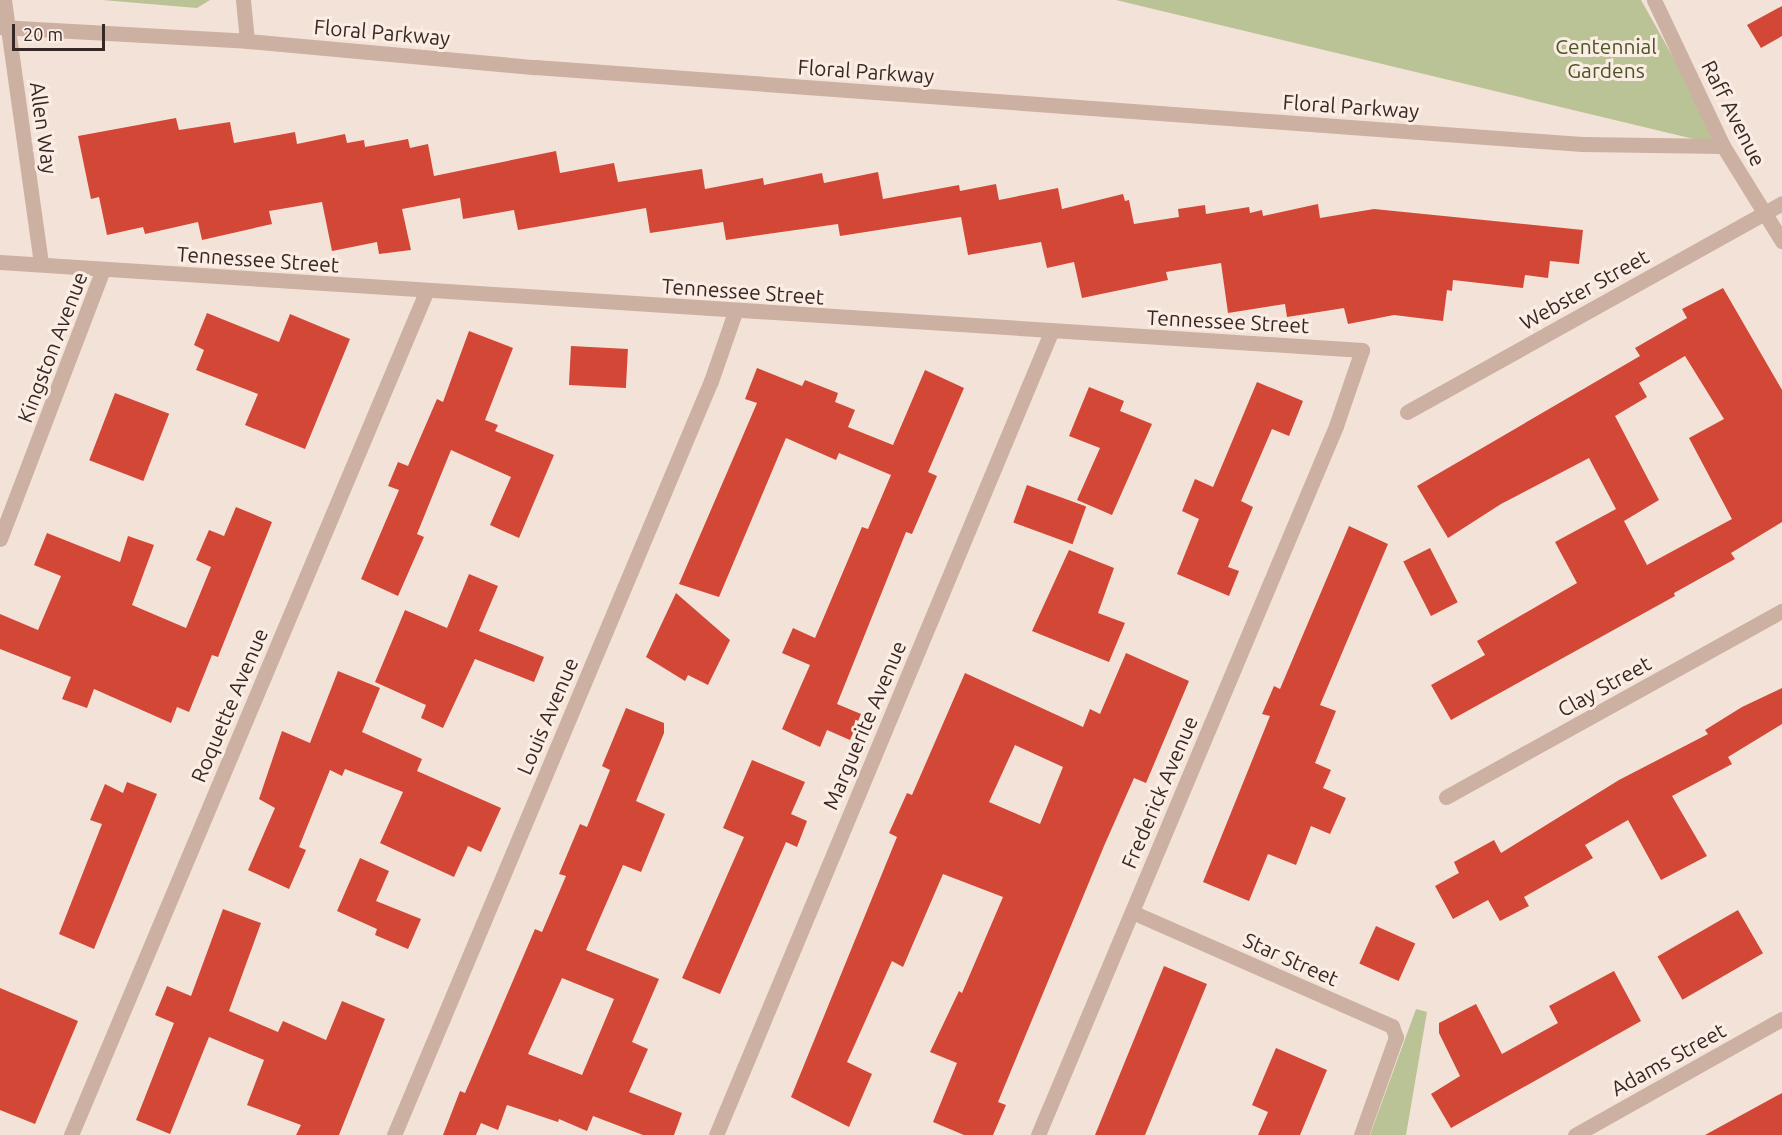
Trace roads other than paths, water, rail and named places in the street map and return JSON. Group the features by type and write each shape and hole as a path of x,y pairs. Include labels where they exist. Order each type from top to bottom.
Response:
{"street":[{"name":"Allen Way","path":"4,0 3,24 41,262"},
{"path":"243,0 247,41"},
{"name":"Raff Avenue","path":"1654,0 1723,146 1782,242"},
{"name":"Floral Parkway","path":"3,24 247,41 535,67 1570,144 1723,146"},
{"name":"Webster Street","path":"1407,412 1782,203"},
{"name":"Tennessee Street","path":"0,262 41,262 103,269 426,292 1362,350 1320,465"},
{"name":"Kingston Avenue","path":"0,539 103,269"},
{"name":"Roquette Avenue","path":"71,1135 426,292"},
{"name":"Louis Avenue","path":"394,1135 711,381 735,312"},
{"name":"Marguerite Avenue","path":"716,1135 1051,332"},
{"name":"Frederick Avenue","path":"1038,1135 1320,465"},
{"name":"Clay Street","path":"1446,797 1782,611"},
{"name":"Star Street","path":"1132,912 1392,1026 1396,1037 1361,1135"},
{"name":"Adams Street","path":"1575,1135 1782,1019"}],"park label":[{"name":"Centennial Gardens","path":"1606,58"}]}
